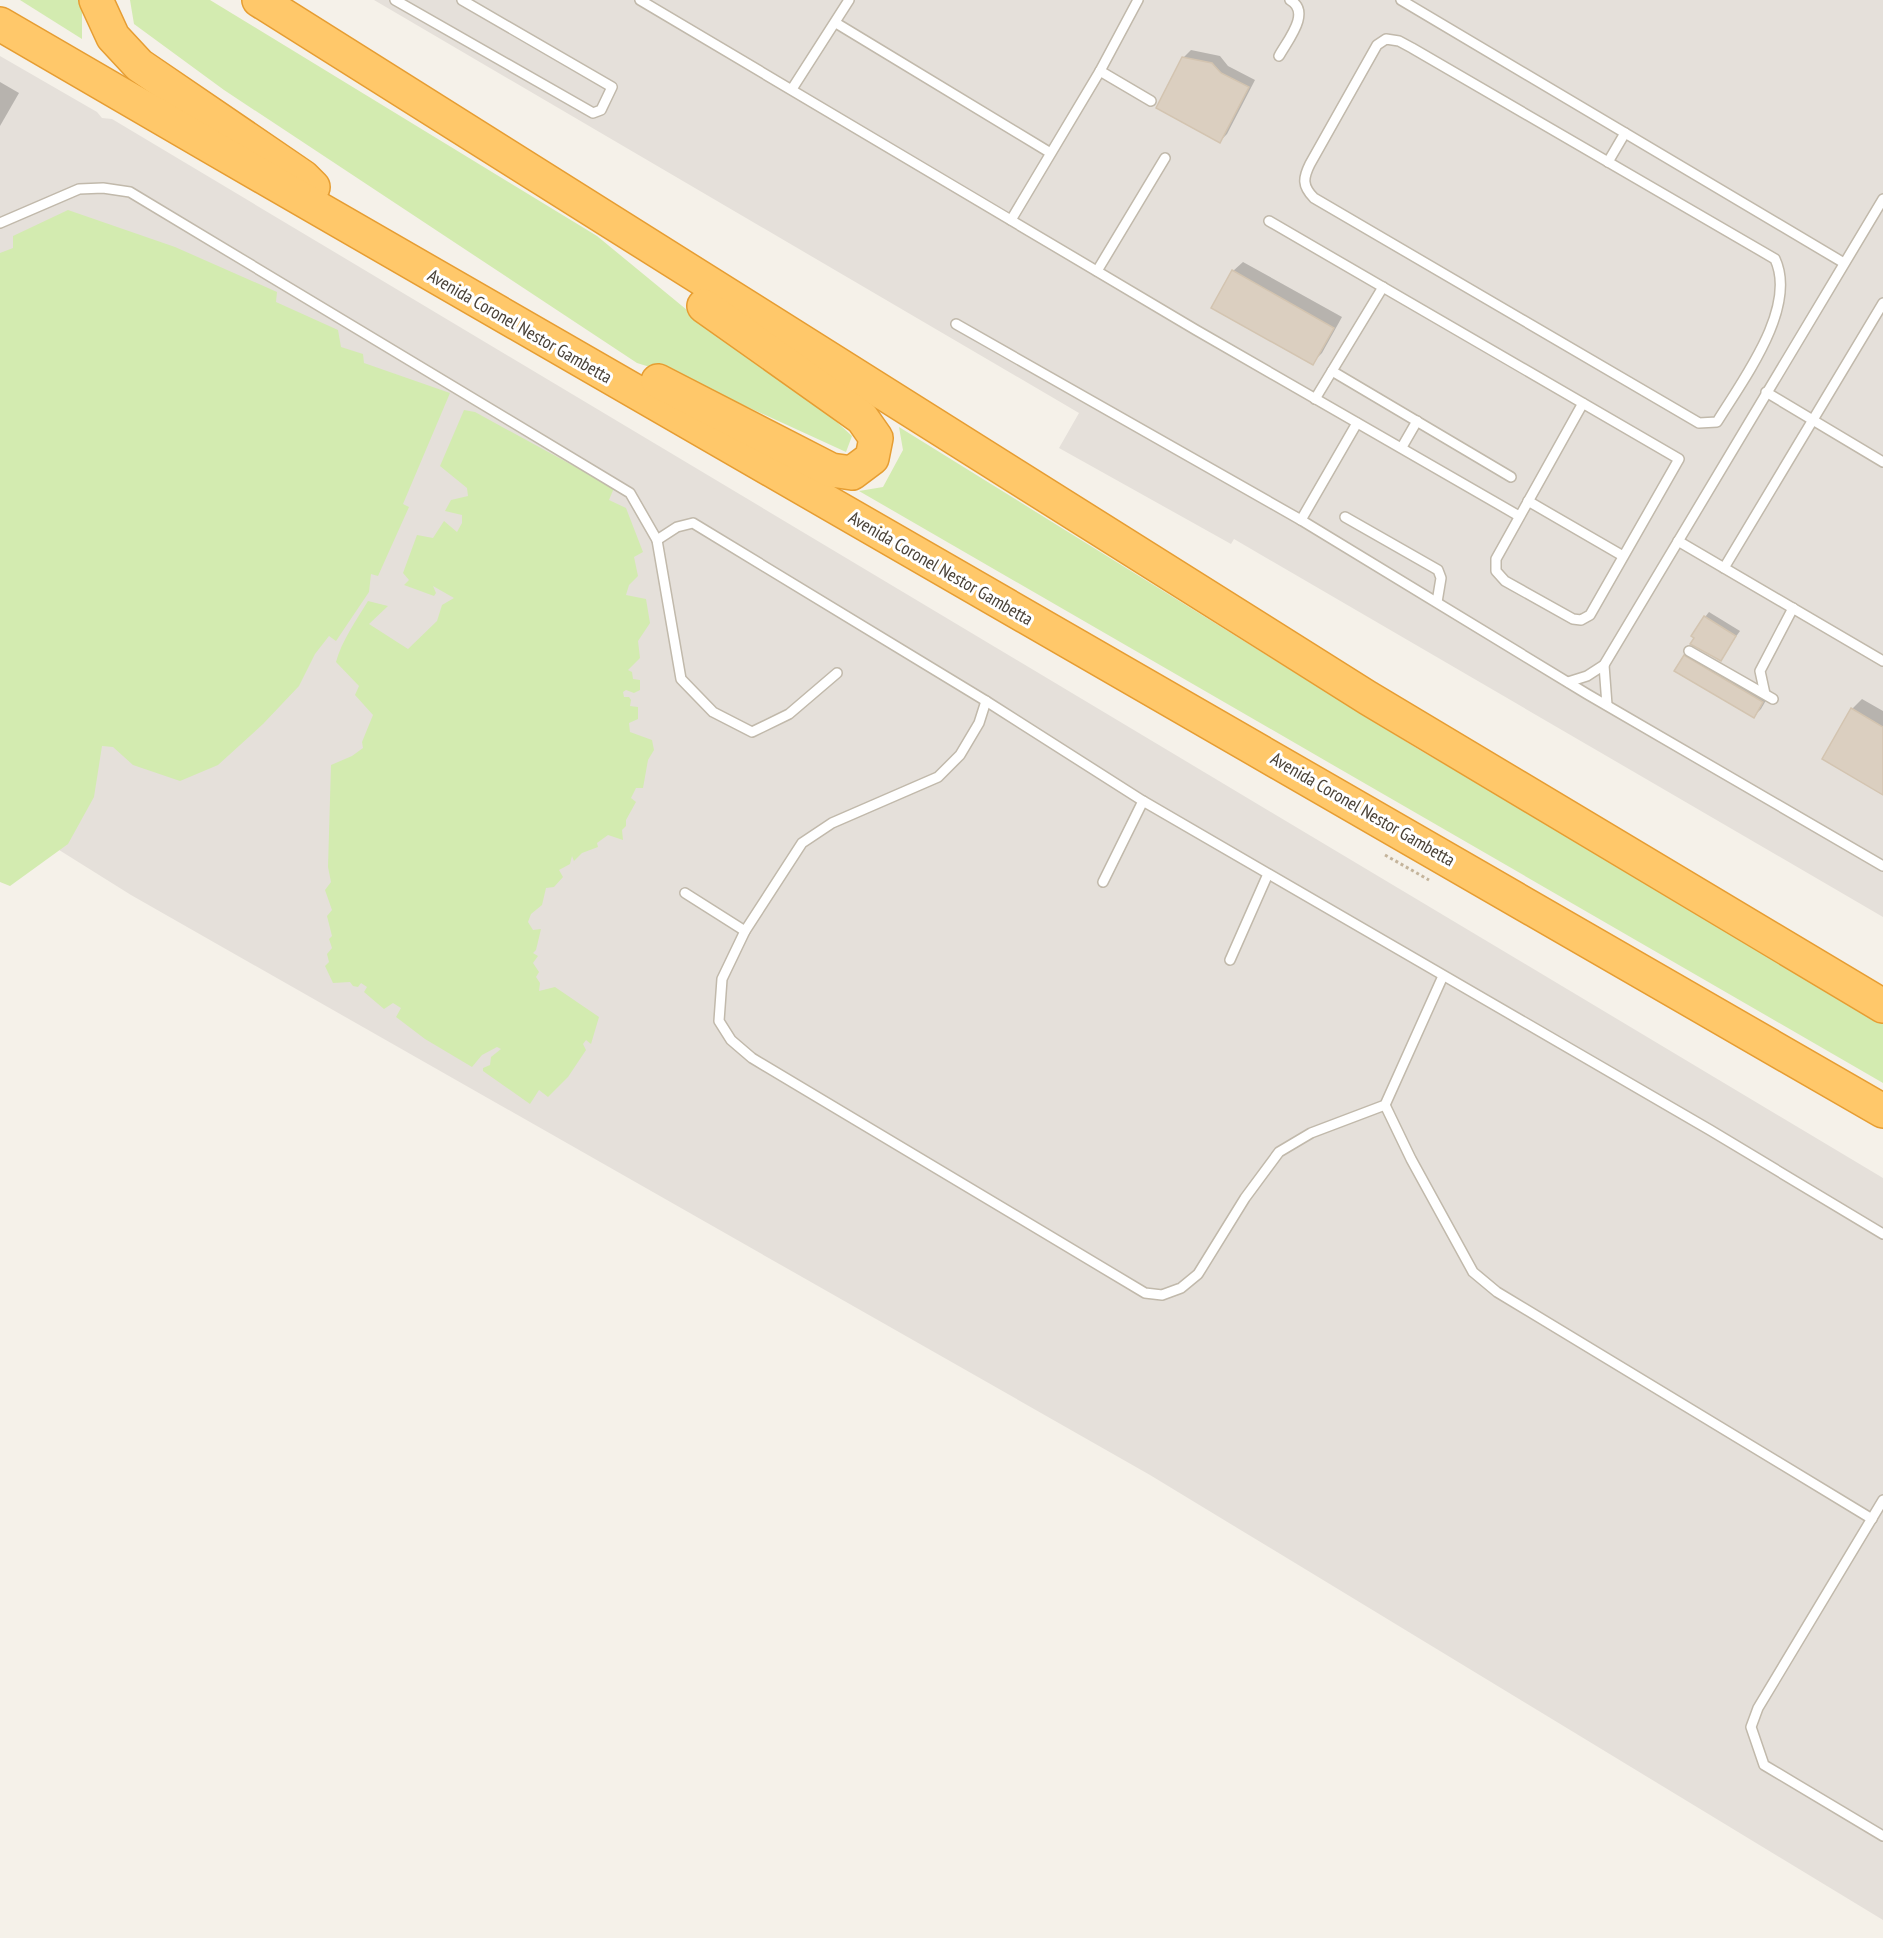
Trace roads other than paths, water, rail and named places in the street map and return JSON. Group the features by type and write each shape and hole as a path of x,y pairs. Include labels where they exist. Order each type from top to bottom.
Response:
{"highway":[{"path":"96,0 113,37 139,65 303,177 357,232"},
{"path":"259,0 409,92 630,235 1368,698 1883,1006"},
{"name":"Avenida Coronel Nestor Gambetta","path":"0,24 549,343 1442,854 1883,1111"},
{"path":"549,343 623,363 831,470 852,473 872,458 876,438 862,418 665,278 630,235"}],"lane":[{"path":"395,0 593,113 601,110 612,90 609,85 462,0"},
{"path":"640,0 1315,399 1520,516"},
{"path":"792,89 849,0"},
{"path":"1011,220 1049,152 1100,71 1138,0"},
{"path":"1279,56 1298,23 1299,12 1295,3 1290,0"},
{"path":"1401,0 1844,263"},
{"path":"836,22 1049,152"},
{"path":"336,35 409,92"},
{"path":"1386,39 1399,41 1608,162 1775,259 1780,269 1776,318 1770,335 1717,422 1699,423 1314,198 1305,189 1304,177 1377,45 1386,39"},
{"path":"1100,71 1151,101"},
{"path":"1608,162 1625,133"},
{"path":"1097,271 1165,158"},
{"path":"0,224 79,189 130,192 630,493 657,540 681,679 713,712 752,732 789,714 837,673"},
{"path":"1568,682 1587,676 1604,665 1883,199"},
{"path":"1269,221 1679,459 1590,615 1581,620 1573,619 1505,580 1496,571 1496,559 1583,404"},
{"path":"1315,399 1383,287"},
{"path":"1724,568 1811,419 1883,303"},
{"path":"956,324 1301,520 1606,705 1883,866"},
{"path":"1332,371 1511,477"},
{"path":"1766,392 1883,462"},
{"path":"1402,447 1417,422"},
{"path":"1301,520 1357,423"},
{"path":"1527,501 1623,556"},
{"path":"1345,517 1438,570 1442,578 1437,602"},
{"path":"657,540 677,526 693,523 986,701 1143,801 1710,1130 1883,1234"},
{"path":"1678,541 1883,661"},
{"path":"1737,678 1760,671 1793,608"},
{"path":"1689,651 1769,697 1760,671"},
{"path":"1604,665 1606,705"},
{"path":"986,701 979,723 960,755 938,777 832,824 802,843 745,931 722,979 719,1021 731,1040 752,1058 1145,1293 1162,1295 1181,1288 1198,1274 1245,1198 1279,1152 1311,1133 1385,1105 1443,976"},
{"path":"1103,882 1143,801"},
{"path":"1230,960 1268,874"},
{"path":"685,893 745,931"},
{"path":"1385,1105 1411,1159 1473,1272 1497,1292 1872,1519"},
{"path":"1883,1500 1758,1708 1751,1727 1764,1765 1883,1836"}]}
